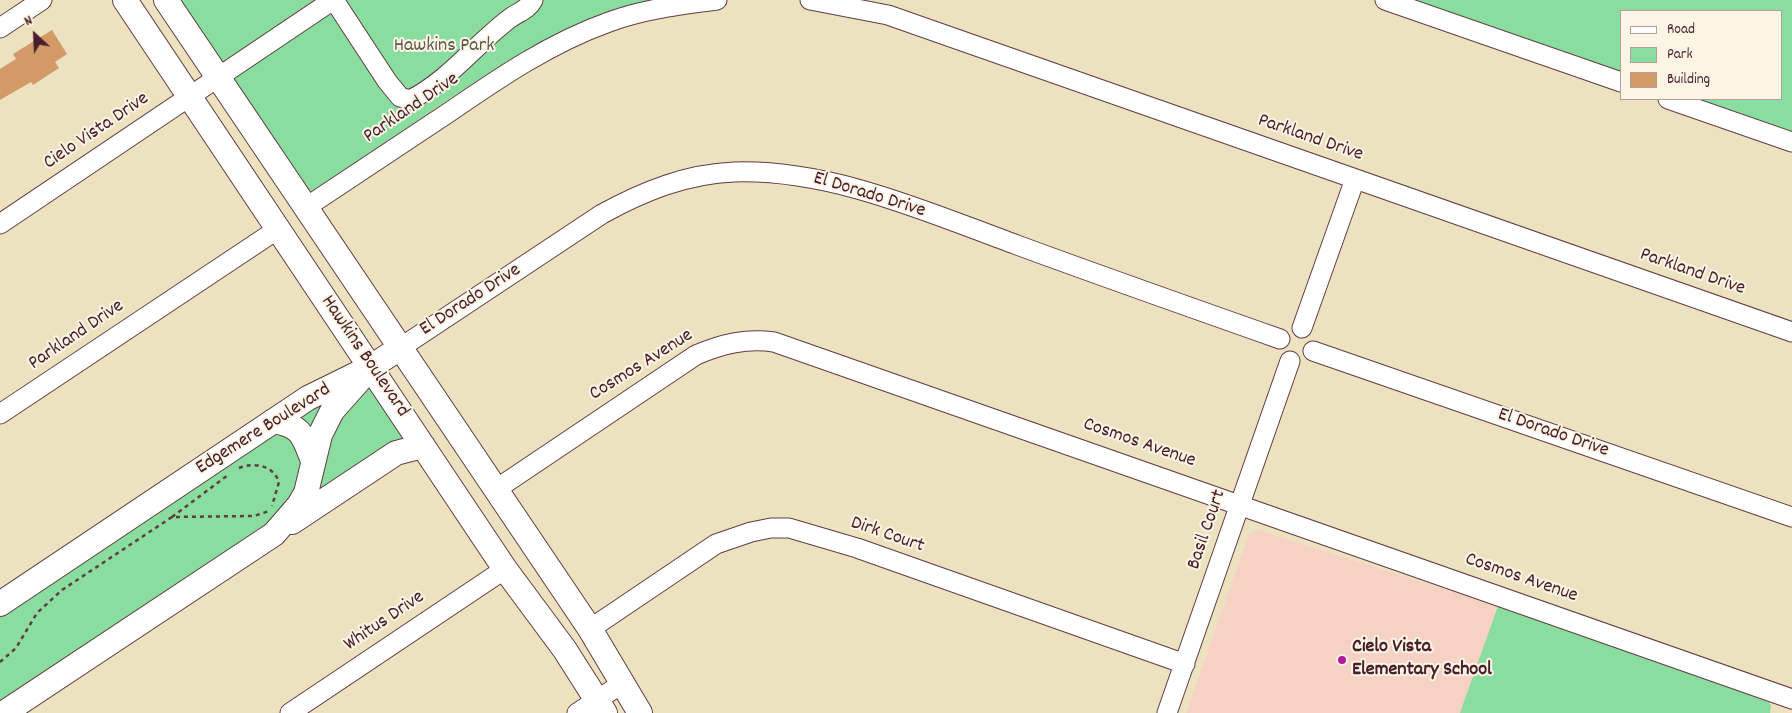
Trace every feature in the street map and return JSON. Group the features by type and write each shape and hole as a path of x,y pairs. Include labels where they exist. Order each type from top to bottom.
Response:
{"main road":[{"name":"Hawkins Boulevard","path":"125,0 505,569 565,650 601,707"},
{"name":"Hawkins Boulevard","path":"166,0 220,77 305,208 590,629 640,713"},
{"name":"El Dorado Drive","path":"371,367 400,348"},
{"name":"Edgemere Boulevard","path":"0,604 273,420 308,398 371,367"},
{"name":"Edgemere Boulevard","path":"4,713 274,534 299,505 306,493 320,435 332,411 371,367"},
{"path":"273,420 288,423 298,428 313,461"},
{"path":"274,534 396,453 423,446"}],"street":[{"path":"0,28 42,0"},
{"path":"341,3 387,81 400,97 410,100 440,79 510,18 529,7 533,0"},
{"name":"Parkland Drive","path":"305,208 500,78 552,47 590,29 633,14 665,7 717,0"},
{"name":"Parkland Drive","path":"810,0 888,15 1792,332"},
{"path":"1385,0 1620,82"},
{"name":"Cielo Vista Drive","path":"0,224 189,97 341,3"},
{"path":"1671,100 1792,142"},
{"name":"El Dorado Drive","path":"400,348 602,214 626,201 664,184 733,172 790,174 830,181 982,232 1280,339"},
{"path":"1302,328 1355,179"},
{"name":"Parkland Drive","path":"0,414 278,229"},
{"path":"1302,328 1313,337 1313,351 1304,361 1290,361 1280,352 1280,339 1288,329 1302,328"},
{"name":"Cosmos Avenue","path":"495,490 696,355 719,345 761,340 774,342 822,357 1241,504 1786,703"},
{"name":"El Dorado Drive","path":"1313,351 1792,517"},
{"name":"Basil Court","path":"1167,713 1290,361"},
{"name":"Dirk Court","path":"590,629 716,544 751,532 770,528 789,528 857,548 1184,664"},
{"name":"Whitus Drive","path":"290,713 505,569"},
{"path":"577,713 601,707 623,683"}],"path":[{"path":"0,662 16,648 37,613 62,590 172,517 242,466 268,467 274,471 279,482 272,508 260,516 172,517"}],"shaded area":[{"name":"Cielo Vista Elementary School","path":"1258,530 1498,606 1461,713 1186,713 1249,534"}],"green space":[{"name":"Hawkins Park","path":"175,0 653,0 595,17 541,42 464,89 313,192 297,183"},
{"path":"1413,0 1792,0 1792,132 1699,100 1782,100 1782,10 1620,10 1620,72"},
{"path":"362,373 408,441 0,713 0,612"},
{"path":"1498,606 1764,697 1771,705 1770,713 1460,713"}],"building":[{"path":"52,30 67,54 55,62 59,68 33,85 31,82 0,100 0,69 16,59 13,54"}],"place":[{"name":"Cielo Vista Elementary School","path":"1342,660"}]}
